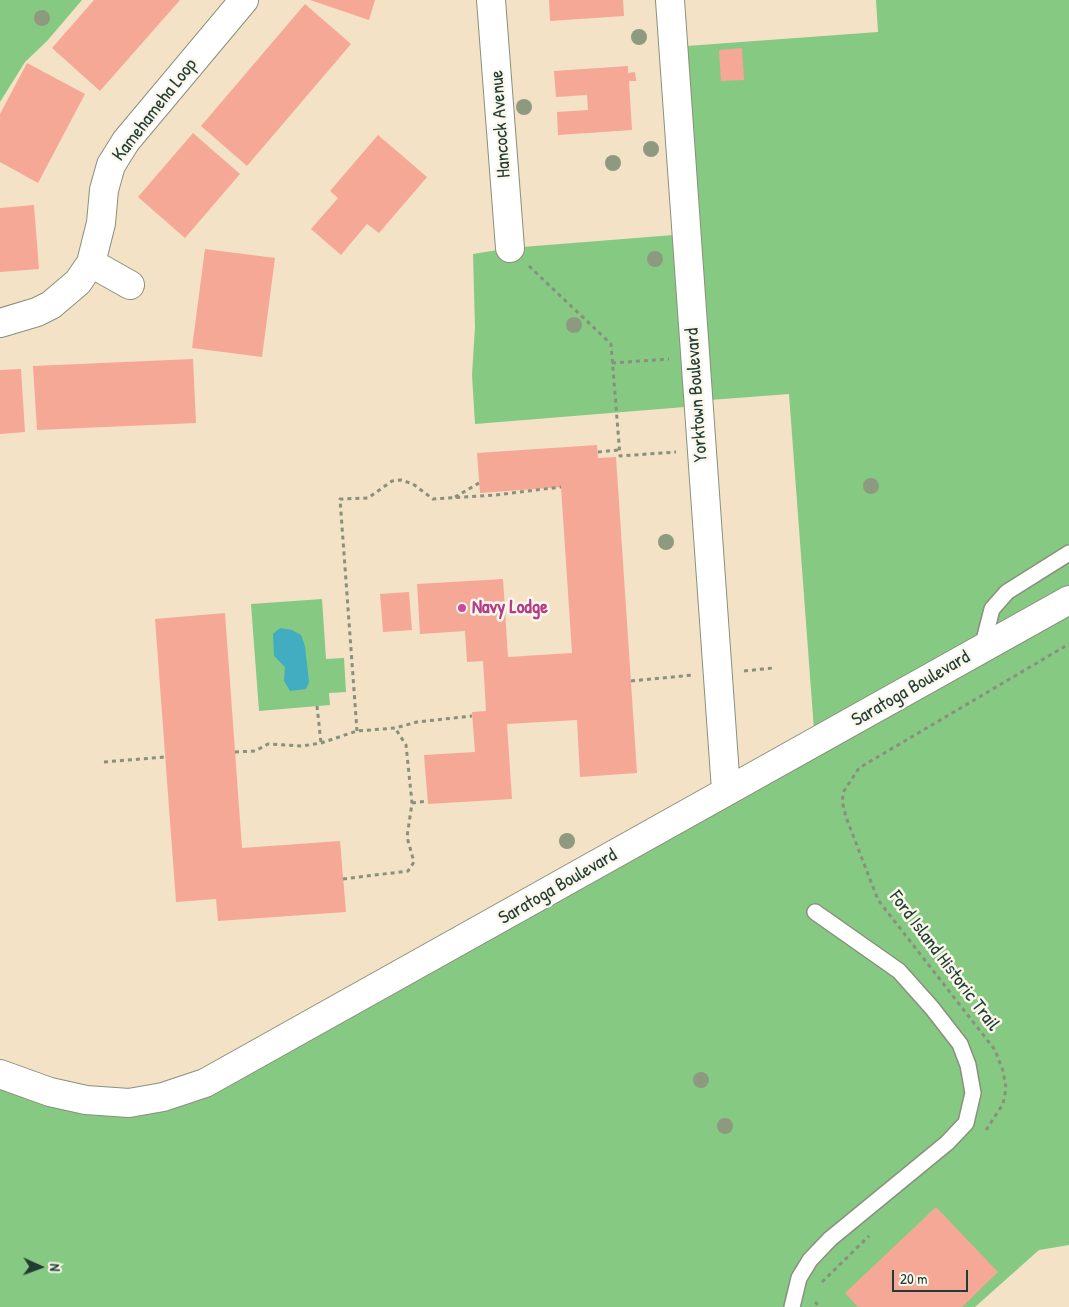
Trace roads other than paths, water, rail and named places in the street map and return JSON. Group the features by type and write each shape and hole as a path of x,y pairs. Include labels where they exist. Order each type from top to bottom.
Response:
{"street":[{"name":"Kamehameha Loop","path":"0,324 37,312 51,305 78,282 91,264 101,223 104,190 111,166 126,141 244,0"},
{"name":"Hancock Avenue","path":"491,0 510,248"},
{"name":"Yorktown Boulevard","path":"670,0 726,790"},
{"path":"91,264 130,285"},
{"name":"Saratoga Boulevard","path":"0,1074 50,1092 86,1100 128,1104 163,1097 205,1083 517,911 726,790 1069,600"},
{"name":"Saratoga Boulevard","path":"0,1058 28,1083"}],"lane":[{"path":"982,648 992,609 1007,592 1069,553"},
{"path":"792,1307 799,1278 810,1260 830,1239 947,1143 966,1123 973,1093 968,1065 960,1044 932,1008 899,971 815,912"}],"water":[{"path":"280,628 292,630 301,635 305,646 309,682 306,689 290,691 284,681 285,667 274,656 273,634"}],"place":[{"name":"Navy Lodge","path":"462,608"}]}
